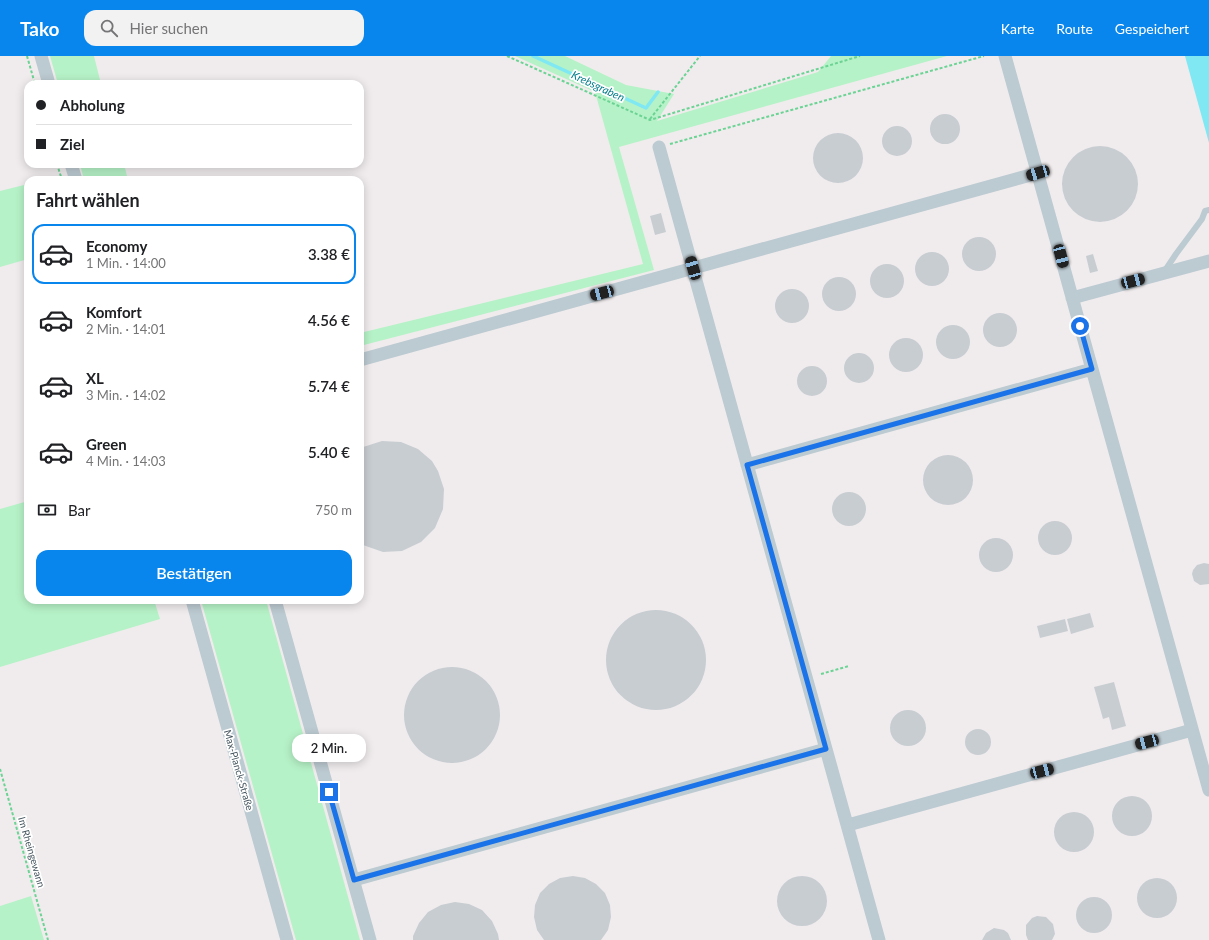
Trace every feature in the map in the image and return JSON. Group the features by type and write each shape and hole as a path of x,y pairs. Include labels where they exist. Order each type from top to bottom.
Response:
{"street":[{"path":"41,56 48,80"},
{"path":"1005,56 1192,730 1207,773 1209,790"},
{"path":"659,146 879,940"},
{"path":"364,359 1038,173"},
{"path":"1072,298 1209,261"},
{"path":"747,465 1092,369"},
{"name":"Max-Planck-Straße","path":"193,604 287,940"},
{"path":"276,604 370,940"},
{"path":"848,825 1192,730"},
{"path":"354,880 826,749"}],"lane":[{"path":"1164,273 1202,219 1205,211 1209,210"}],"path":[{"path":"27,56 34,80"},
{"path":"507,56 650,120 860,56"},
{"path":"650,120 700,56"},
{"path":"659,146 984,56"},
{"path":"821,674 849,666"},
{"name":"Im Rheingewann","path":"0,769 48,940"}],"green space":[{"path":"50,56 94,56 100,80 57,80"},
{"path":"515,56 565,56 626,85 674,94 657,121 818,72 831,56 947,56 619,147 654,270 364,345 364,332 643,264 595,92"},
{"path":"81,168 125,168 127,176 83,176"},
{"path":"24,185 24,260 0,267 0,191"},
{"path":"24,502 24,604 155,604 160,619 0,667 0,509"},
{"path":"202,604 267,604 360,940 296,940"},
{"path":"31,896 44,940 0,940 0,906"}],"water":[{"path":"1185,56 1209,56 1209,143"}],"building":[{"path":"945,114 956,118 960,129 956,140 945,144 934,140 930,129 934,118"},
{"path":"897,126 908,130 912,141 908,152 897,156 886,152 882,141 886,130"},
{"path":"833,133 843,133 856,140 863,153 863,163 856,176 843,183 833,183 824,179 817,172 813,163 813,153 817,144 824,137"},
{"path":"1093,146 1107,146 1121,152 1132,163 1138,177 1138,191 1135,199 1127,211 1121,216 1107,222 1093,222 1079,216 1068,205 1062,191 1062,177 1068,163 1079,152"},
{"path":"661,213 666,232 655,235 650,216"},
{"path":"976,237 982,237 986,238 993,244 996,254 995,261 989,268 982,271 976,271 972,270 965,264 962,257 962,251 963,247 969,240"},
{"path":"929,252 935,252 939,253 946,259 949,269 948,276 942,283 935,286 929,286 925,285 918,279 915,272 915,266 916,262 922,255"},
{"path":"1093,254 1098,271 1090,273 1086,256"},
{"path":"884,264 890,264 894,265 901,271 904,281 903,288 897,295 890,298 884,298 880,297 873,291 870,284 870,278 871,274 877,267"},
{"path":"836,277 842,277 846,278 853,284 856,294 855,301 849,308 842,311 836,311 832,310 825,304 822,297 822,291 823,287 829,280"},
{"path":"789,289 795,289 799,290 806,296 809,306 808,313 802,320 795,323 789,323 785,322 778,316 775,309 775,303 776,299 782,292"},
{"path":"997,313 1003,313 1007,314 1014,320 1017,330 1016,337 1010,344 1003,347 997,347 993,346 986,340 983,333 983,327 984,323 990,316"},
{"path":"950,325 956,325 960,326 967,332 970,342 969,349 963,356 956,359 950,359 946,358 939,352 936,345 936,339 937,335 943,328"},
{"path":"903,338 909,338 913,339 920,345 923,355 922,362 916,369 909,372 903,372 899,371 892,365 889,358 889,352 890,348 896,341"},
{"path":"859,353 870,357 874,368 870,379 859,383 848,379 844,368 848,357"},
{"path":"812,366 823,370 827,381 823,392 812,396 801,392 797,381 801,370"},
{"path":"382,441 401,442 418,449 432,461 438,471 444,489 443,509 435,528 421,542 402,551 383,552 364,545 364,447"},
{"path":"953,455 958,456 966,462 972,470 972,490 966,498 958,504 943,505 938,504 930,498 924,490 923,475 924,470 930,462 938,456"},
{"path":"846,492 852,492 856,493 863,499 866,509 865,516 859,523 852,526 846,526 842,525 835,519 832,512 832,506 833,502 839,495"},
{"path":"1052,521 1058,521 1062,522 1069,528 1072,538 1071,545 1065,552 1058,555 1052,555 1048,554 1041,548 1038,541 1038,535 1039,531 1045,524"},
{"path":"993,538 999,538 1003,539 1010,545 1013,555 1012,562 1006,569 999,572 993,572 989,571 982,565 979,558 979,552 980,548 986,541"},
{"path":"1204,563 1209,564 1209,584 1200,585 1194,581 1192,574 1197,565"},
{"path":"656,610 675,613 692,624 703,641 706,660 703,679 692,696 675,707 656,710 637,707 620,696 609,679 606,660 609,641 620,624 637,613"},
{"path":"1090,613 1094,627 1071,634 1067,619"},
{"path":"1065,619 1068,631 1040,638 1037,626"},
{"path":"452,667 470,671 479,675 486,681 492,688 496,697 500,715 496,733 492,742 486,749 479,755 470,759 452,763 434,759 425,755 418,749 412,742 408,733 404,715 408,697 412,688 418,681 425,675 434,671"},
{"path":"1114,682 1126,726 1112,730 1109,717 1103,719 1094,687"},
{"path":"912,710 921,715 925,721 925,735 921,741 912,746 904,746 895,741 891,735 890,724 895,715 901,711"},
{"path":"978,729 987,733 991,742 987,751 978,755 969,751 965,742 969,733"},
{"path":"1136,796 1143,799 1149,805 1152,816 1151,824 1143,833 1136,836 1128,836 1121,833 1113,824 1112,812 1115,805 1124,797"},
{"path":"1070,812 1078,812 1085,815 1091,821 1094,832 1091,843 1085,849 1078,852 1070,852 1063,849 1057,843 1054,836 1054,828 1057,821 1063,815"},
{"path":"573,876 585,878 596,884 605,893 610,905 611,917 608,930 601,940 544,940 537,930 534,917 535,905 540,893 549,884 560,878"},
{"path":"797,876 807,876 820,883 827,896 827,906 820,919 807,926 797,926 788,922 781,915 777,906 777,896 781,887 788,880"},
{"path":"1161,878 1168,881 1174,887 1177,898 1176,906 1168,915 1161,918 1153,918 1146,915 1138,906 1137,894 1140,887 1149,879"},
{"path":"1098,897 1107,902 1111,908 1111,922 1107,928 1098,933 1090,933 1081,928 1077,922 1076,911 1081,902 1087,898"},
{"path":"455,902 469,904 482,910 492,921 499,940 413,940 413,936 419,923 428,912 441,905"},
{"path":"1037,916 1046,917 1053,924 1055,934 1052,940 1028,940 1026,935 1026,925 1032,918"},
{"path":"994,928 1004,930 1008,933 1011,940 982,940 986,933"}],"waterway":[{"name":"Krebsgraben","path":"533,56 646,108 658,92"}],"route":[{"path":"329,792 354,880 826,749 747,465 1092,369 1080,326"}]}
